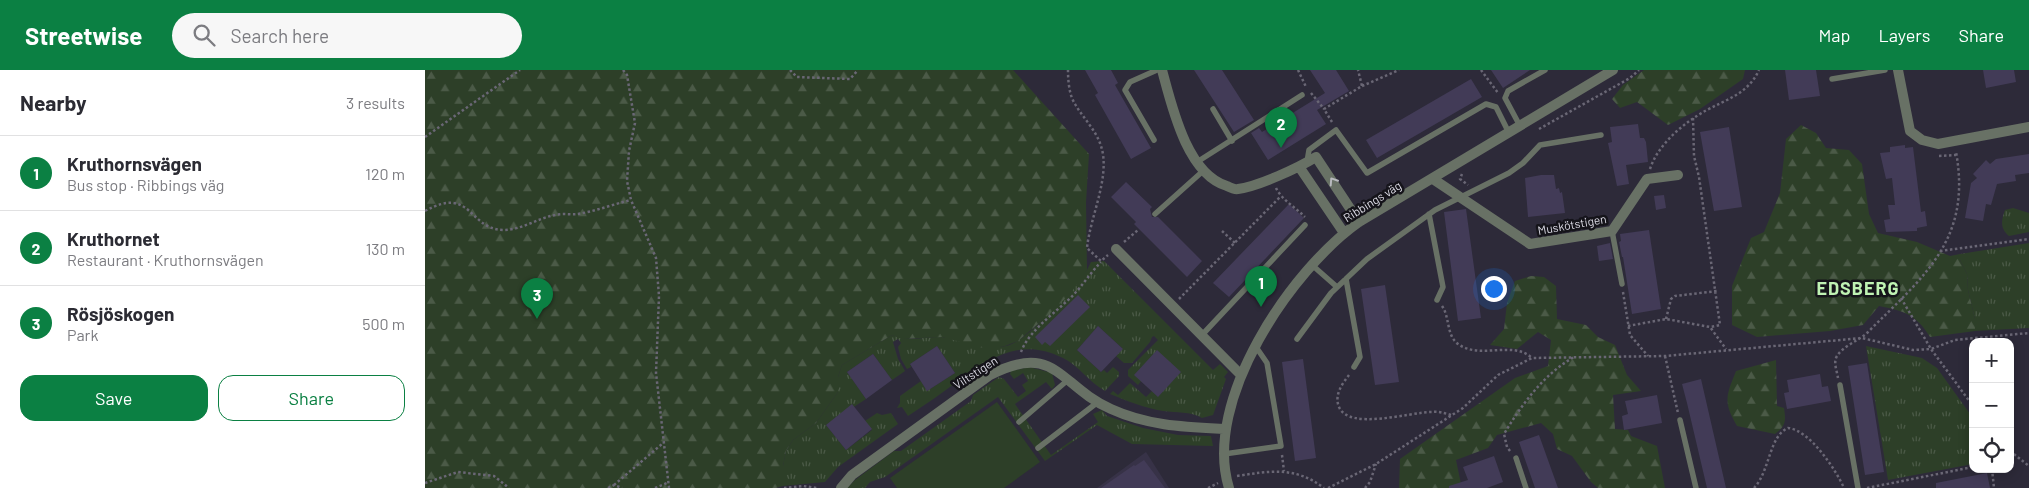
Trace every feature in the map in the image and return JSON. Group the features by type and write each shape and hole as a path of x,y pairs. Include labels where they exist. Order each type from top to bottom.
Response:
{"street":[{"path":"1163,70 1184,139 1200,166 1214,182 1237,190 1303,166 1317,157 1359,222"},
{"name":"Ribbings väg","path":"1227,483 1226,429 1232,399 1241,375 1283,300 1312,265 1344,233 1359,222 1613,70"},
{"path":"1898,70 1910,131 1922,140 1938,144 2029,127"},
{"path":"1303,166 1344,233"},
{"path":"1647,179 1678,175"},
{"name":"Muskötstigen","path":"1433,179 1530,244 1612,231 1647,179"},
{"path":"1116,249 1241,375"},
{"name":"Viltstigen","path":"841,488 852,475 869,462 990,375 1009,366 1026,362 1040,363 1055,369 1098,402 1153,424 1180,428 1226,429"}],"lane":[{"path":"1154,140 1125,90 1130,82 1157,70"},
{"path":"1521,126 1505,98 1508,91 1545,70"},
{"path":"1832,79 1885,70"},
{"path":"1155,214 1200,166 1232,141 1302,94"},
{"path":"1303,166 1309,150 1336,130 1367,174 1486,104 1496,108 1509,133"},
{"path":"1213,109 1232,141"},
{"path":"1297,339 1337,287 1367,259 1429,214 1509,173 1523,163 1540,145 1601,135"},
{"path":"1429,214 1443,287 1437,300"},
{"path":"1201,335 1305,225"},
{"path":"1612,231 1622,284"},
{"path":"1312,265 1337,287"},
{"path":"1346,279 1360,357 1354,367"},
{"path":"1225,454 1281,446 1267,362 1256,347"},
{"path":"1019,422 1069,379"},
{"path":"1840,385 1858,488"},
{"path":"1038,448 1098,402"},
{"path":"1680,420 1696,488"},
{"path":"1516,458 1526,488"}],"path":[{"path":"425,137 520,70"},
{"path":"623,70 627,75 635,123 629,151 627,182 631,200 656,258 659,296 655,373 662,444 669,488"},
{"path":"790,70 797,77 850,79 858,70"},
{"path":"1068,70 1073,102 1088,121 1101,147 1105,169 1088,231 1087,248 1101,261"},
{"path":"1298,70 1305,80 1306,88 1324,109 1336,130"},
{"path":"1358,70 1361,86"},
{"path":"1324,109 1361,86 1399,70"},
{"path":"1481,70 1494,90 1505,98"},
{"path":"1533,132 1630,78 1639,70"},
{"path":"1647,179 1652,164 1674,134 1693,118 1741,92 1754,80 1759,70"},
{"path":"1302,94 1306,88"},
{"path":"1628,326 1666,319 1710,327 1720,325 1717,291 1694,156 1693,118"},
{"path":"1840,385 1835,357 1862,338 1918,281 1946,244 1957,213 1960,176 1953,141"},
{"path":"1463,170 1461,180 1475,190"},
{"path":"1271,178 1280,198 1289,202 1307,220 1305,225"},
{"path":"1173,306 1280,198"},
{"path":"425,211 441,202 463,204 486,225 503,230 528,225 555,214 578,214 631,200"},
{"path":"1133,235 1138,230"},
{"path":"1222,231 1235,243"},
{"path":"1940,252 2029,239"},
{"path":"1028,356 1020,356 1025,344 1075,293 1101,261 1116,249"},
{"path":"1622,284 1628,326 1635,342 1648,356"},
{"path":"1666,319 1671,299 1675,296 1717,291"},
{"path":"1901,298 1931,350 1969,401"},
{"path":"1437,300 1447,312 1451,336 1458,344 1486,351 1521,350 1532,358"},
{"path":"1710,327 1726,349"},
{"path":"1328,488 1376,464 1463,408 1498,375 1532,358 1665,356 1862,338 1913,350 1931,350 1955,340 2029,333"},
{"path":"1516,458 1507,447 1504,434 1519,409 1551,374 1576,356"},
{"path":"1665,356 1676,401"},
{"path":"1354,367 1341,386 1337,398 1340,410 1349,418 1369,419 1432,412 1451,415"},
{"path":"1755,488 1765,474 1777,439 1782,431 1788,428 1800,433 1816,447 1834,468 1843,488"},
{"path":"608,488 662,444"},
{"path":"1281,446 1284,471"},
{"path":"2014,453 2029,466"},
{"path":"1365,488 1370,482 1376,464"},
{"path":"1865,488 1969,468"},
{"path":"1208,488 1284,471 1311,478 1323,488"},
{"path":"425,483 458,472 494,476 509,488"},
{"path":"1992,473 1994,488"},
{"path":"655,488 668,483"},
{"path":"613,485 621,488"},
{"path":"784,488 803,486 817,488"}],"shaded area":[{"path":"1146,452 1169,488 1097,488"}],"green space":[{"path":"425,70 1013,70 1089,154 1086,202 1087,270 1070,294 1018,341 1005,346 987,349 942,337 902,339 892,335 842,365 838,377 838,392 816,423 793,440 786,451 783,466 783,486 776,488 425,488"},
{"path":"1644,70 1745,70 1743,79 1700,109 1668,125 1637,102 1620,108 1612,99 1623,85"},
{"path":"1801,125 1816,133 1826,148 1849,150 1862,164 1869,214 1878,233 1917,242 1950,256 1960,254 1960,260 1967,274 1968,290 1975,319 1975,331 1930,337 1914,318 1902,312 1879,306 1863,325 1830,331 1757,337 1732,325 1732,286 1751,238 1764,232 1780,193 1786,139"},
{"path":"2013,208 2029,213 2029,232 2009,236 2004,230 2002,221 2005,210"},
{"path":"2029,243 2029,328 1975,331 1975,319 1968,290 1967,274 1960,260 1960,254"},
{"path":"1104,261 1213,370 1220,364 1228,372 1224,377 1226,379 1213,415 1202,418 1188,413 1156,410 1110,394 1113,391 1118,395 1130,383 1146,397 1152,391 1141,381 1138,385 1128,376 1128,370 1158,340 1154,336 1152,337 1132,363 1124,363 1116,356 1122,348 1098,326 1077,350 1101,372 1104,370 1107,373 1113,367 1119,372 1119,376 1105,391 1063,358 1034,349 1020,350 983,364 908,416 902,407 897,408 900,403 900,396 921,381 927,391 955,373 937,346 910,364 911,367 907,369 901,359 898,347 901,343 898,339 893,342 898,359 905,371 892,380 873,354 847,372 866,399 826,425 846,450 872,430 865,421 877,413 882,415 891,413 898,424 838,467 825,482 783,486 783,466 786,451 793,440 816,423 838,392 838,377 842,365 892,335 910,339 941,337 999,347 1006,346 1016,342 1038,325 1087,270 1091,262"},
{"path":"1531,276 1544,277 1556,286 1557,319 1586,325 1598,337 1615,345 1627,375 1641,391 1613,395 1615,429 1628,430 1631,436 1657,446 1665,488 1598,488 1591,482 1572,456 1557,449 1553,434 1541,423 1497,435 1488,448 1456,460 1461,484 1459,488 1399,488 1400,459 1515,378 1548,366 1551,340 1538,332 1517,349 1490,345 1504,329 1507,303 1515,281"},
{"path":"1866,346 1922,358 1937,368 1969,412 1969,465 1888,480"},
{"path":"1776,360 1777,406 1784,408 1785,420 1783,426 1775,434 1737,426 1727,399 1736,371"},
{"path":"1029,367 1052,373 1055,385 1052,389 1046,382 1015,404 1051,455 1098,422 1093,414 1102,410 1107,416 1143,428 1178,435 1211,436 1213,446 1132,444 1097,425 1045,461 998,397 885,477 870,482 865,488 847,488 894,451 901,451 971,401 973,395 999,377 1004,379 1018,397 1026,391 1022,385 1028,381 1023,373 1014,379 1010,374 1011,371"},
{"path":"997,402 1040,462 1004,488 897,488 890,478"}],"building":[{"path":"1085,70 1111,70 1118,83 1115,85 1151,148 1131,159 1095,95 1098,93"},
{"path":"1194,70 1222,70 1254,120 1234,132"},
{"path":"1310,70 1336,70 1349,91 1317,110 1326,124 1268,160 1251,133 1259,128 1262,132 1325,93"},
{"path":"1491,70 1530,70 1503,88"},
{"path":"1785,70 1816,70 1820,96 1789,100"},
{"path":"1983,70 2014,70 2016,82 1986,88"},
{"path":"1471,79 1482,97 1377,158 1366,140"},
{"path":"1638,124 1640,138 1644,138 1646,142 1648,162 1626,165 1629,184 1617,186 1608,143 1612,142 1610,127"},
{"path":"1729,127 1742,207 1714,211 1700,132"},
{"path":"1905,145 1905,148 1913,147 1921,212 1925,211 1927,226 1917,228 1917,231 1886,232 1884,220 1890,219 1888,205 1895,205 1892,178 1886,179 1880,153 1890,152 1890,147"},
{"path":"2029,154 2029,173 2015,175 2016,181 1997,184 1991,205 1986,204 1983,221 1965,218 1971,183 1977,178 1973,174 1986,160 1990,164 1996,159"},
{"path":"1554,175 1556,189 1559,188 1560,193 1562,192 1565,213 1528,217 1525,178"},
{"path":"1126,182 1152,207 1150,209 1152,217 1158,217 1202,261 1187,277 1134,224 1136,222 1111,197"},
{"path":"1664,195 1666,208 1656,210 1654,196"},
{"path":"1289,204 1304,218 1229,297 1213,283"},
{"path":"1466,209 1481,318 1458,321 1444,212"},
{"path":"1649,230 1661,309 1632,314 1619,242 1621,241 1620,234"},
{"path":"1610,243 1613,259 1599,261 1597,246"},
{"path":"1385,285 1399,382 1375,385 1361,289"},
{"path":"1078,295 1090,307 1050,346 1045,342 1042,345 1035,337"},
{"path":"1098,326 1123,349 1101,372 1077,350"},
{"path":"937,346 955,373 927,391 910,364"},
{"path":"1157,350 1181,372 1158,397 1134,375"},
{"path":"873,354 892,380 866,399 847,372"},
{"path":"1303,359 1316,458 1295,461 1282,362"},
{"path":"1867,363 1884,472 1865,475 1848,366"},
{"path":"1820,374 1822,387 1828,386 1831,401 1787,409 1784,393 1789,392 1787,380"},
{"path":"1701,379 1726,488 1707,488 1682,384"},
{"path":"1657,395 1662,423 1624,430 1622,416 1628,414 1625,401"},
{"path":"852,404 872,429 846,450 826,425"},
{"path":"1539,435 1558,488 1535,488 1519,442"},
{"path":"1494,456 1503,482 1487,488 1449,488 1449,486 1468,480 1463,467"},
{"path":"1144,460 1165,488 1101,488 1134,465"},
{"path":"1987,473 1990,488 1936,488 1936,483"}],"place":[{"name":"Kruthornet","path":"1281,148"},
{"name":"Kruthornsvägen","path":"1261,307"},
{"name":"Rösjöskogen","path":"537,319"}],"district":[{"name":"EDSBERG","path":"1858,288"}]}
